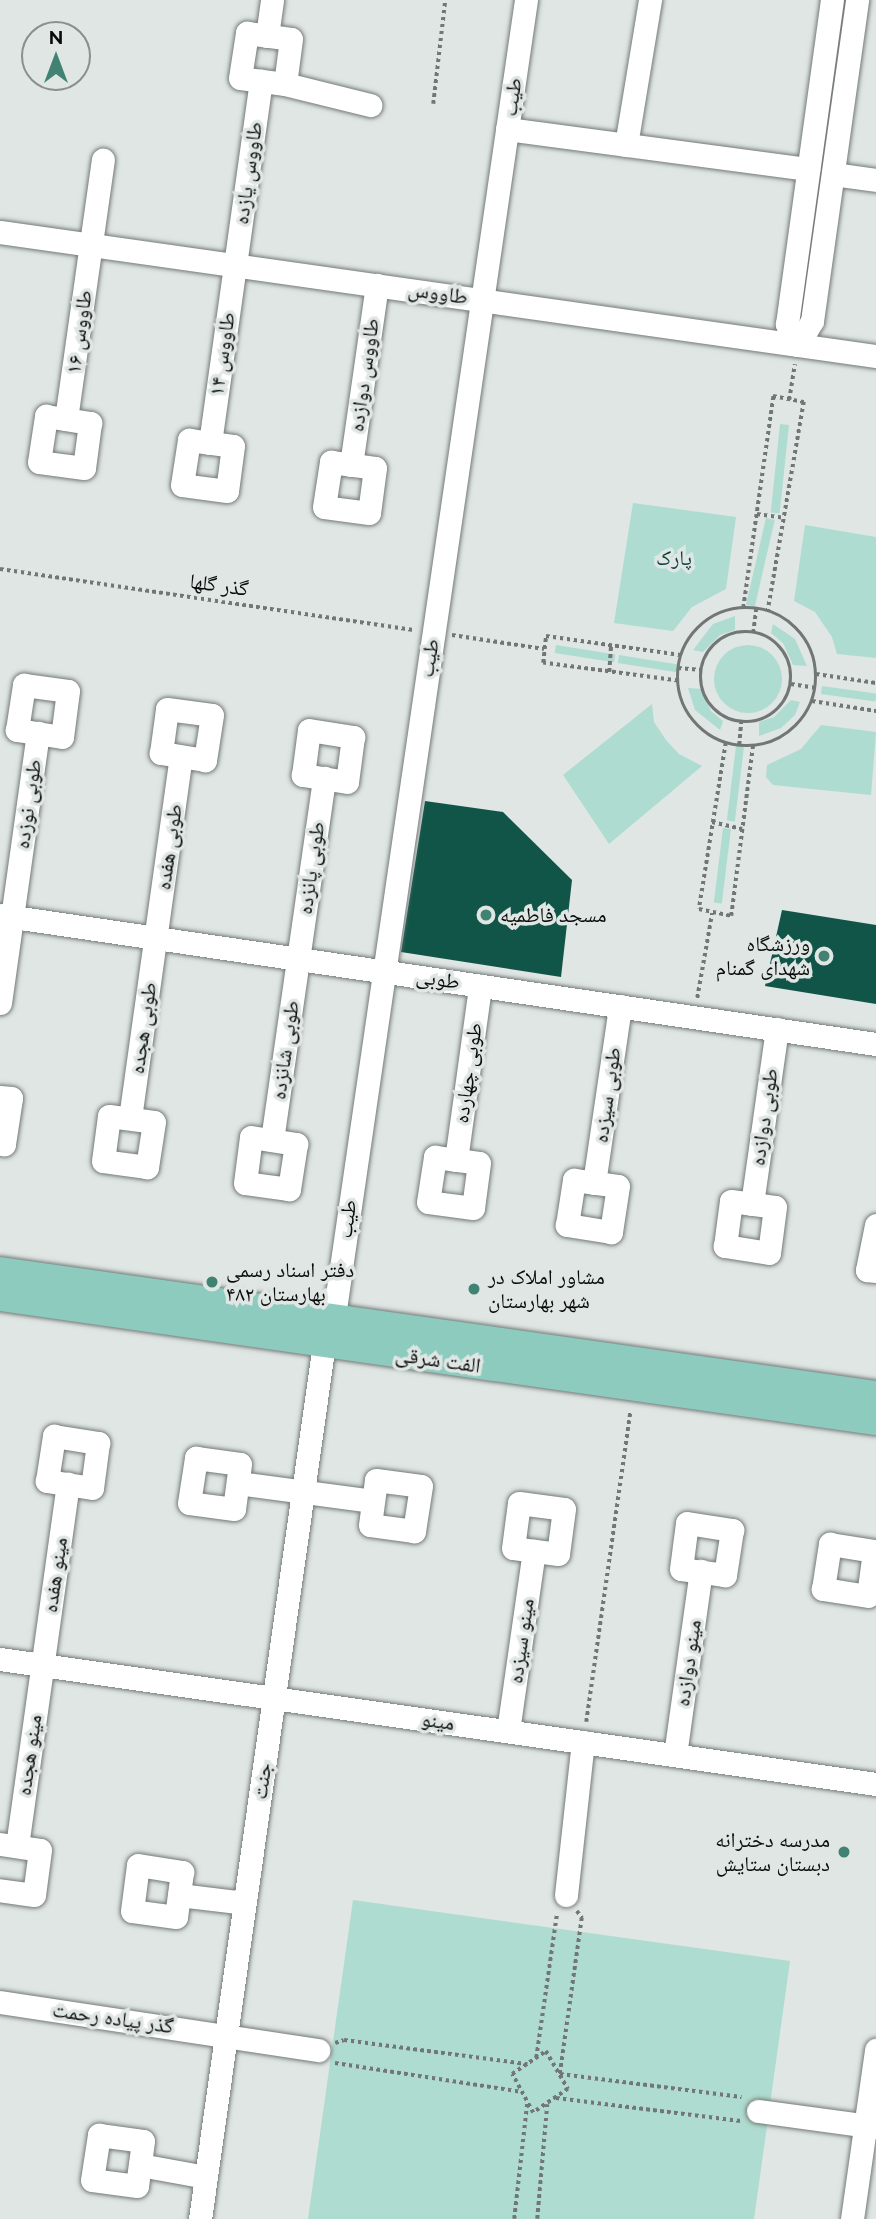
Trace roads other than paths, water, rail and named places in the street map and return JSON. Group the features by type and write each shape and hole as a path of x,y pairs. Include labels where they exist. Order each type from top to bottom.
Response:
{"main road":[{"name":"الفت شرقی","path":"0,1270 876,1395"},
{"name":"الفت شرقی","path":"0,1297 876,1421"}],"street":[{"path":"267,36 272,0"},
{"name":"طیب","path":"334,1316 381,971 526,0"},
{"path":"626,145 650,0"},
{"path":"831,0 863,4 833,174 812,321 798,345 787,324 831,0"},
{"path":"285,84 291,39 247,33 240,78 285,84 370,105"},
{"name":"طاووس یازده","path":"235,265 261,81"},
{"path":"507,129 808,169"},
{"name":"طاووس ۱۶","path":"66,419 103,160"},
{"path":"833,174 876,180"},
{"name":"طاووس","path":"0,232 876,356"},
{"name":"طاووس ۱۴","path":"209,443 235,265"},
{"name":"طاووس دوازده","path":"351,465 377,285"},
{"name":"طوبی نوزده","path":"0,1003 6,916 38,733"},
{"name":"طوبی هفده","path":"156,938 181,757"},
{"name":"طوبی پانزده","path":"298,959 324,778"},
{"name":"طوبی","path":"6,916 876,1044"},
{"name":"طوبی هجده","path":"130,1118 156,938"},
{"name":"طوبی شانزده","path":"272,1140 298,959"},
{"name":"طوبی چهارده","path":"456,1160 480,985"},
{"name":"طوبی سیزده","path":"594,1183 620,1006"},
{"name":"طوبی دوازده","path":"752,1204 777,1030"},
{"path":"0,1097 10,1098 4,1144 0,1143"},
{"path":"876,1225 867,1270 876,1271"},
{"name":"جنت","path":"200,2219 324,1343"},
{"path":"238,1483 373,1501"},
{"name":"مینو هفده","path":"42,1665 68,1484"},
{"name":"مینو سیزده","path":"508,1731 534,1551"},
{"name":"مینو دوازده","path":"675,1755 702,1571"},
{"name":"مینو","path":"0,1658 876,1784"},
{"name":"مینو هجده","path":"8,1845 42,1665"},
{"path":"566,1895 583,1742"},
{"path":"0,1890 34,1895 40,1850 8,1845"},
{"path":"179,1895 245,1903"},
{"name":"گذر پیاده رحمت","path":"0,2002 318,2050"},
{"path":"852,2219 871,2126 876,2050"},
{"path":"758,2111 871,2126"},
{"path":"140,2165 206,2177"}],"place":[{"name":"مسجد فاطمیه","path":"486,915"},
{"name":"ورزشگاه شهدای گمنام","path":"824,956"},
{"name":"دفتر اسناد رسمی ۴۸۲ بهارستان","path":"212,1282"},
{"name":"مشاور املاک در شهر بهارستان","path":"474,1289"},
{"name":"مدرسه دخترانه دبستان ستایش","path":"844,1852"}],"park label":[{"name":"پارک","path":"674,558"}]}
